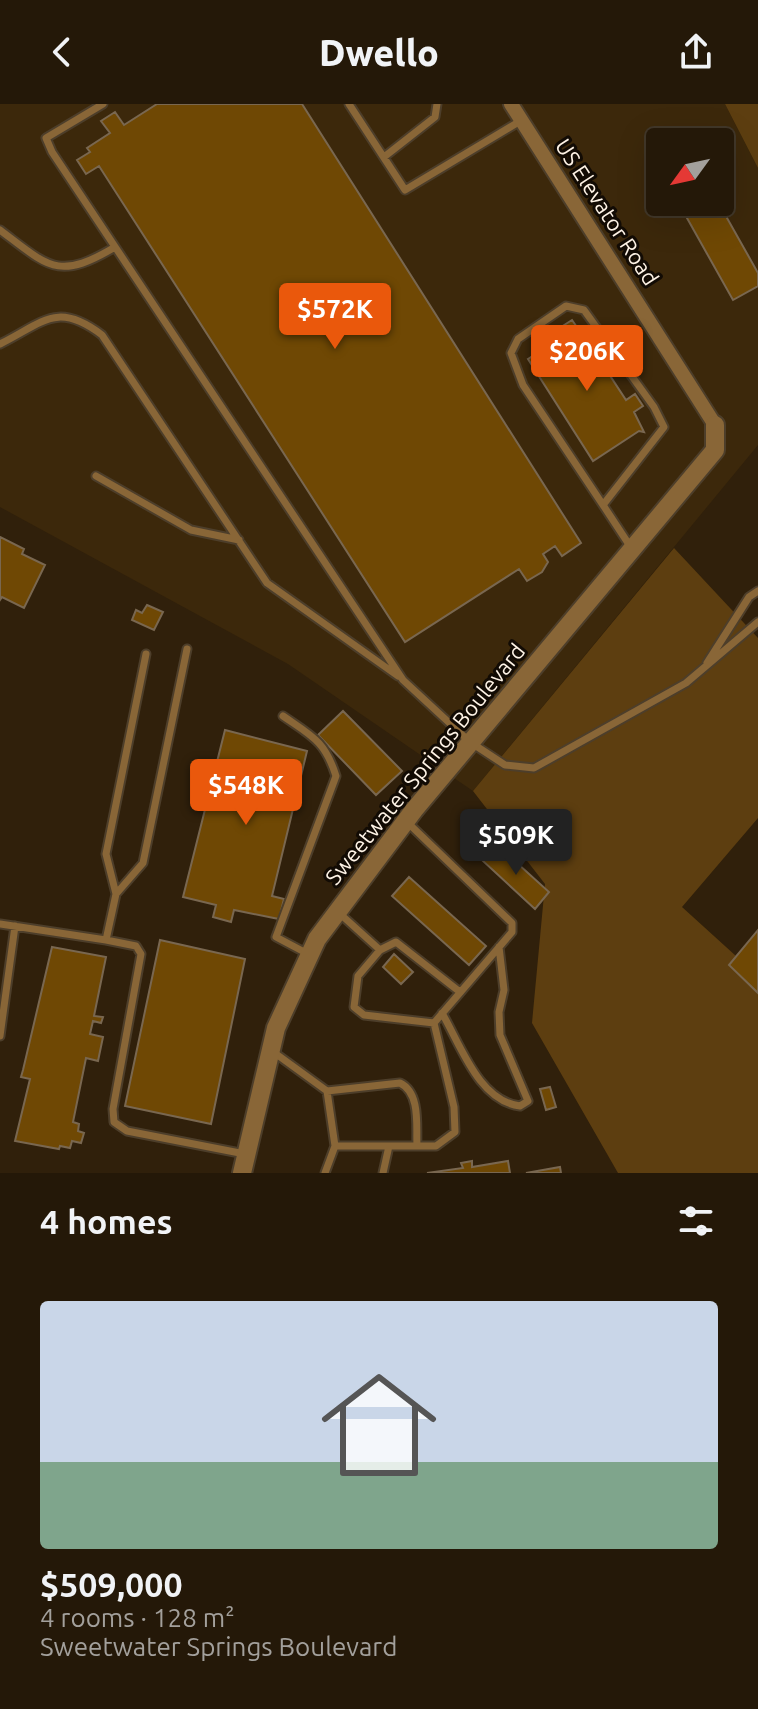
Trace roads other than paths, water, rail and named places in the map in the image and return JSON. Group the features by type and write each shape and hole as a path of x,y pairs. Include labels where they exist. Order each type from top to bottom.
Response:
{"street":[{"name":"US Elevator Road","path":"512,104 715,425"},
{"name":"Sweetwater Springs Boulevard","path":"242,1173 276,1028 310,955 406,821 715,450 715,425"}],"lane":[{"path":"103,104 46,138 403,680"},
{"path":"349,104 405,190 522,120"},
{"path":"384,157 435,117 437,104"},
{"path":"0,230 29,252 60,269 88,262 115,247"},
{"path":"603,505 664,427 654,407 584,310 566,306 518,339 511,353 523,385 603,505 632,548"},
{"path":"0,344 58,315 80,318 102,335 267,583 403,680 470,742 505,765 534,768 686,683 758,622"},
{"path":"96,476 191,530 239,540"},
{"path":"701,671 749,597 758,591"},
{"path":"116,894 143,863 187,649"},
{"path":"106,940 116,894 106,854 146,654"},
{"path":"283,716 317,739 329,752 336,776 276,937 310,955"},
{"path":"406,821 509,916 512,932 434,1023"},
{"path":"338,912 380,950"},
{"path":"0,924 136,946 141,954 113,1109 114,1122 127,1131 245,1154"},
{"path":"0,1036 15,926"},
{"path":"434,1023 364,1015 354,1007 358,976 380,950 396,942 460,992"},
{"path":"442,1013 491,1095 507,1105 520,1106 528,1101 500,1035 499,1012 504,990 499,947"},
{"path":"335,1146 436,1146 455,1132 454,1107 434,1023"},
{"path":"271,1050 327,1091 400,1083 407,1086 414,1099 417,1146"},
{"path":"325,1173 335,1146 327,1091"},
{"path":"383,1173 389,1146"}]}
